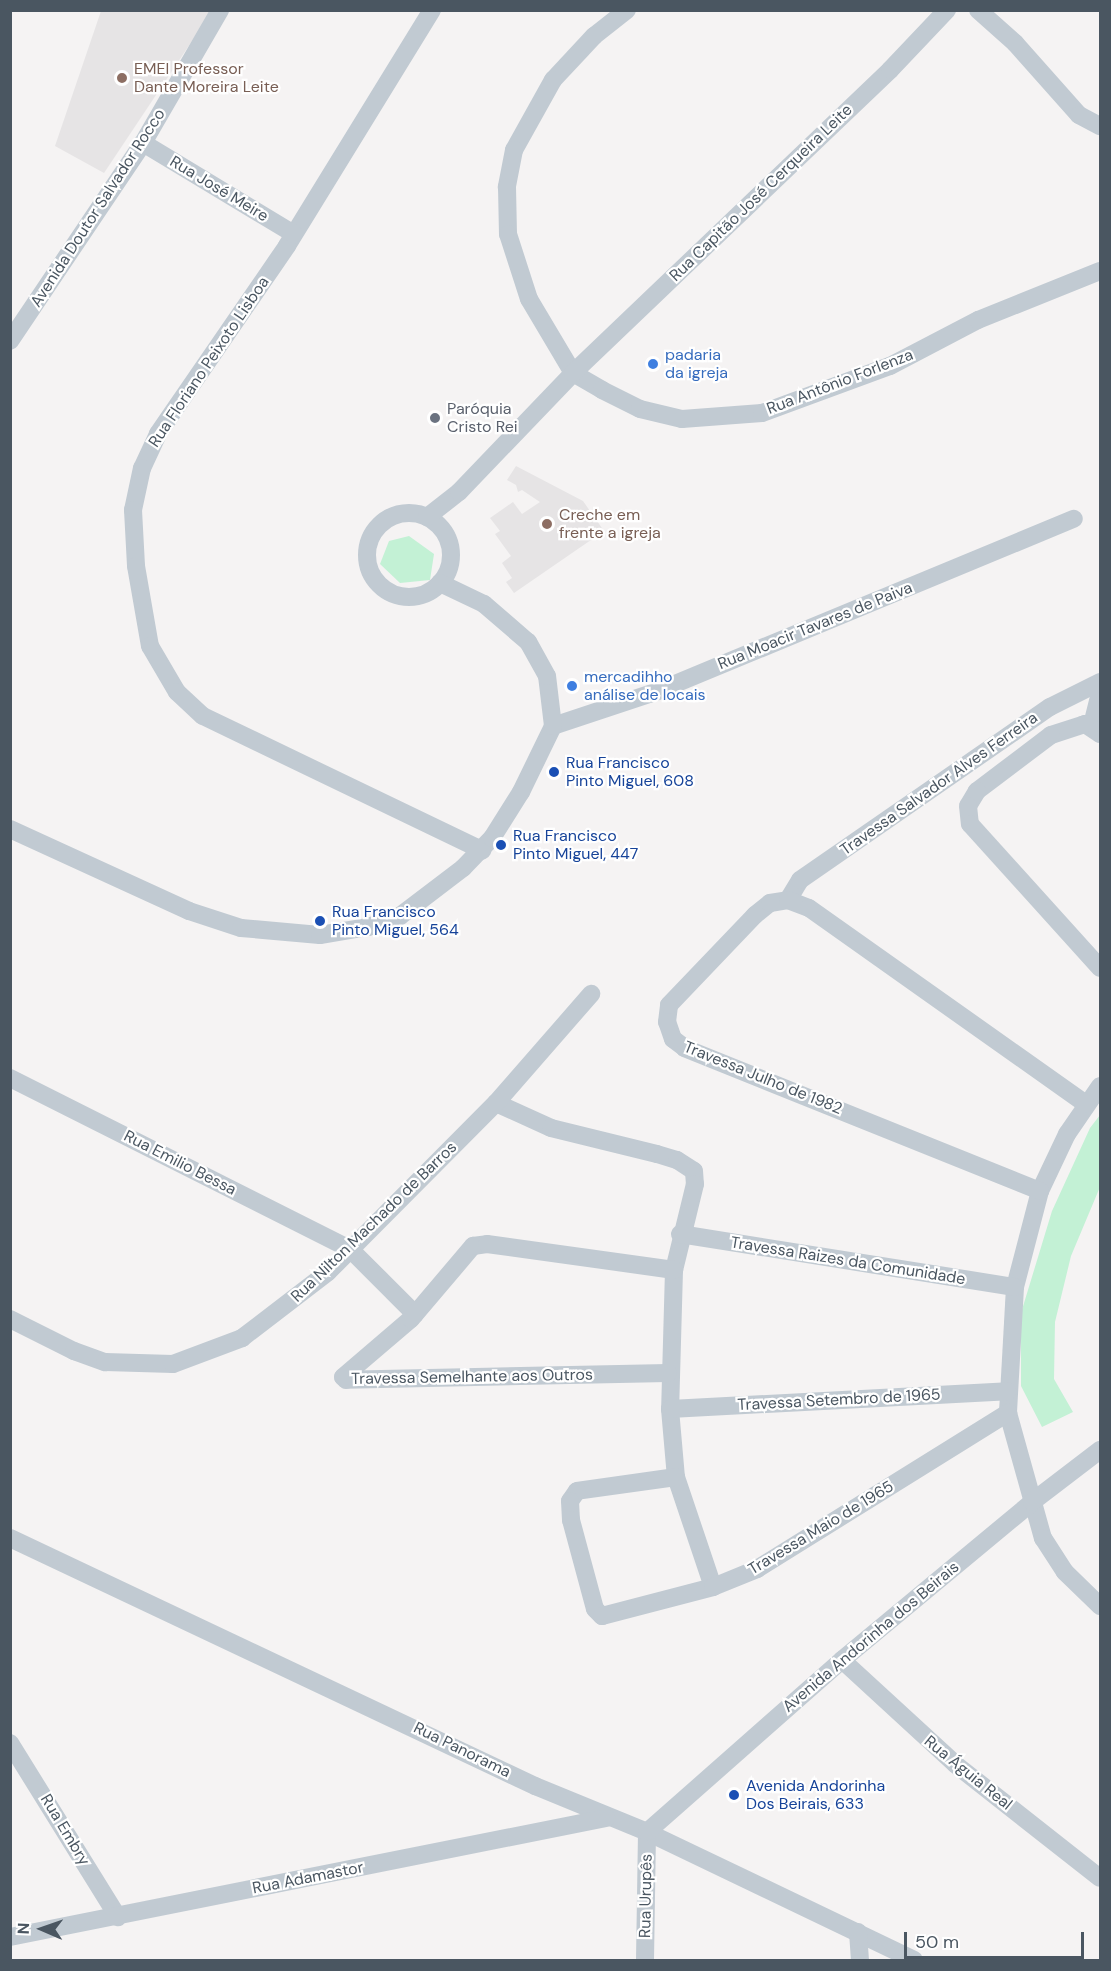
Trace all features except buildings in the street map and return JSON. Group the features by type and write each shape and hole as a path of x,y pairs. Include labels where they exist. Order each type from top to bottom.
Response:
{"street":[{"name":"Avenida Doutor Salvador Rocco","path":"10,341 143,142 220,10"},
{"name":"Rua Floriano Peixoto Lisboa","path":"432,10 294,234 158,434 142,468 133,510 136,566 150,646 177,692 203,716 482,850"},
{"path":"573,373 529,299 508,234 507,187 514,150 553,80 594,36 627,10"},
{"name":"Rua Capitão José Cerqueira Leite","path":"427,517 459,492 573,373 890,70 947,10"},
{"path":"978,10 1015,43 1079,115 1101,126"},
{"name":"Rua José Meire","path":"143,142 294,234"},
{"name":"Rua Antônio Forlenza","path":"573,373 640,409 682,419 762,413 890,366 978,320 1101,271"},
{"path":"400,514 427,517 446,535 450,547 447,573 440,583 415,596 401,596 377,582 370,569 369,541 386,519 400,514"},
{"name":"Rua Moacir Tavares de Paiva","path":"553,726 658,691 1074,519"},
{"path":"10,829 189,912 241,928 320,935 368,927 400,916 435,893 482,850 521,792 553,726 546,676 528,642 484,604 440,583"},
{"name":"Travessa Salvador Alves Ferreira","path":"788,900 800,880 838,853 1050,707 1101,682"},
{"path":"1096,730 1101,694"},
{"name":"Travessa Salvador Alves Ferreira","path":"1096,730 1070,727 1051,735 977,791 968,806 970,824 1101,968"},
{"path":"788,900 819,915 1086,1104"},
{"name":"Travessa Julho de 1982","path":"788,900 770,903 674,997 667,1013 673,1039 709,1059 1040,1191"},
{"name":"Rua Nilton Machado de Barros","path":"10,1319 74,1351 105,1362 173,1364 249,1333 296,1300 350,1249 496,1103 591,994"},
{"name":"Rua Emilio Bessa","path":"10,1078 350,1249 416,1314"},
{"path":"1101,1086 1086,1104 1040,1191 1015,1287 1008,1391 1008,1413 1042,1538 1065,1572 1101,1606"},
{"path":"496,1103 551,1128 657,1154 690,1167 695,1184 680,1234 674,1270 668,1373 676,1477 712,1587"},
{"name":"Travessa Raizes da Comunidade","path":"680,1234 1015,1287"},
{"name":"Travessa Semelhante aos Outros","path":"668,1373 344,1379 345,1372 416,1314 469,1249 477,1245 674,1270"},
{"name":"Travessa Setembro de 1965","path":"670,1409 1008,1391"},
{"name":"Travessa Maio de 1965","path":"676,1477 629,1481 577,1491 573,1495 571,1520 596,1609 602,1616 612,1616 712,1587 757,1569 828,1527 1008,1413"},
{"name":"Avenida Andorinha dos Beirais","path":"647,1832 842,1660 1032,1502 1101,1450"},
{"name":"Rua Panorama","path":"10,1538 606,1818 647,1832 914,1960"},
{"name":"Rua Águia Real","path":"842,1660 955,1764 1101,1878"},
{"name":"Rua Embry","path":"10,1743 118,1917"},
{"name":"Rua Adamastor","path":"10,1937 606,1818"},
{"name":"Rua Urupês","path":"645,1960 647,1832"},
{"path":"858,1932 860,1960"}],"shaded area":[{"name":"EMEI Professor Dante Moreira Leite","path":"101,11 212,11 104,173 55,146"},
{"name":"Creche em frente a igreja","path":"516,466 583,501 604,531 514,593 506,582 512,578 502,563 511,556 495,534 500,531 490,518 513,502 522,514 540,502 522,490 518,492 516,485 507,480"}],"green space":[{"path":"409,536 434,554 430,580 400,583 380,564 389,541"},
{"path":"1100,1115 1100,1187 1071,1256 1055,1322 1054,1379 1073,1412 1042,1427 1021,1386 1021,1313 1052,1211 1090,1128"}],"place":[{"name":"EMEI Professor Dante Moreira Leite","path":"122,78"},
{"name":"padaria da igreja","path":"653,364"},
{"name":"Paróquia Cristo Rei","path":"435,418"},
{"name":"Creche em frente a igreja","path":"547,524"},
{"name":"mercadihho análise de locais","path":"572,686"},
{"name":"Rua Francisco Pinto Miguel, 608","path":"554,772"},
{"name":"Rua Francisco Pinto Miguel, 447","path":"501,845"},
{"name":"Rua Francisco Pinto Miguel, 564","path":"320,921"},
{"name":"Avenida Andorinha Dos Beirais, 633","path":"734,1795"}]}
